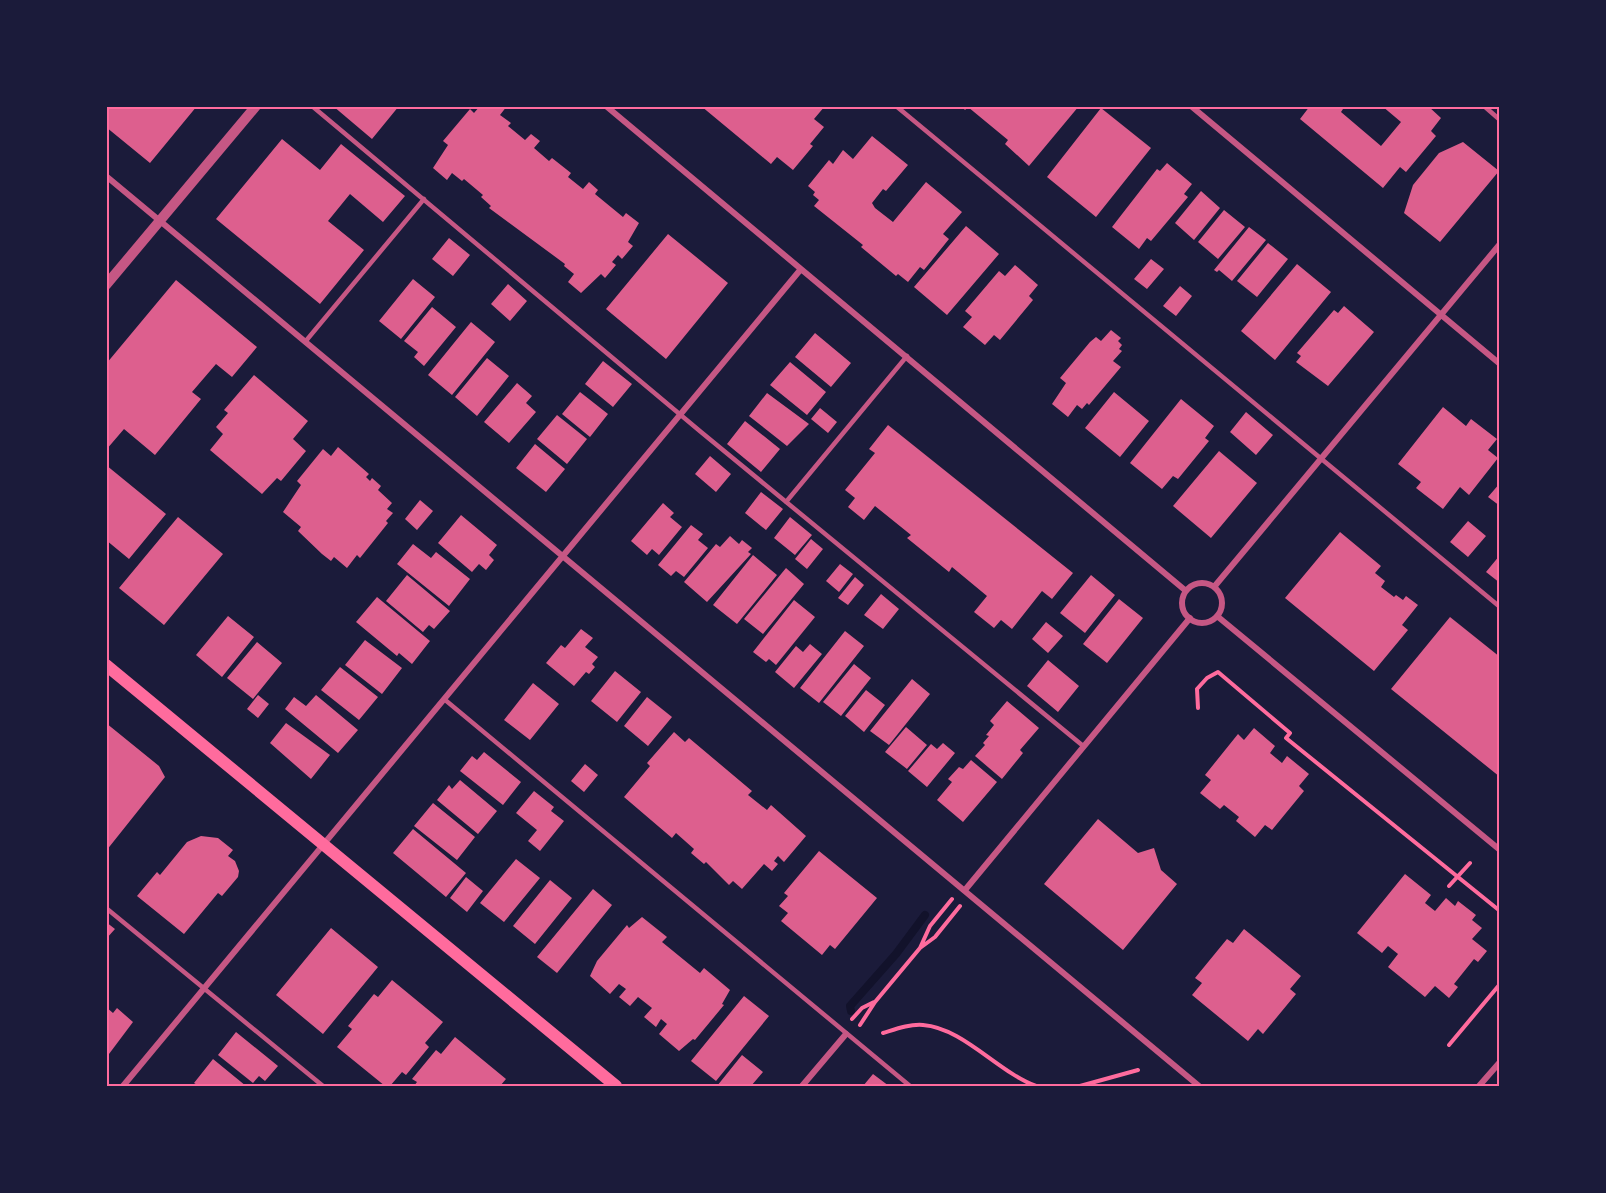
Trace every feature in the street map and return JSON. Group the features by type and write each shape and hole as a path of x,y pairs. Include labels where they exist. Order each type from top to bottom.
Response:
{"main road":[{"path":"106,665 616,1086"}],"street":[{"path":"106,285 256,106"},
{"path":"606,106 1186,591"},
{"path":"1191,106 1500,364"},
{"path":"106,176 1199,1086"},
{"path":"1214,587 1500,244"},
{"path":"123,1086 801,269"},
{"path":"1200,583 1214,587 1222,602 1217,616 1204,623 1190,618 1182,605 1186,591 1200,583"},
{"path":"1217,616 1500,850"},
{"path":"965,890 1082,745 1190,618"},
{"path":"802,1086 846,1034"},
{"path":"1481,1084 1500,1062"}],"lane":[{"path":"312,106 786,502 1082,745"},
{"path":"896,106 1500,607"},
{"path":"1484,106 1500,120"},
{"path":"305,342 424,199"},
{"path":"786,502 907,356"},
{"path":"444,699 910,1086"},
{"path":"106,908 322,1086"},
{"path":"1481,1084 1490,1086"}],"path":[{"path":"1198,708 1197,689 1207,678 1218,672 1290,733 1286,738 1500,911"},
{"path":"1449,886 1470,863"},
{"path":"846,1034 858,1027 875,1002 920,948 939,914 965,890"},
{"path":"920,948 935,937 960,906 965,890"},
{"path":"1449,1044 1500,984"},
{"path":"846,1034 854,1015 875,1002"},
{"path":"883,1033 921,1025 939,1028 1019,1080 1036,1086"},
{"path":"1080,1086 1138,1070"}],"building":[{"path":"106,106 197,106 150,163 106,127"},
{"path":"333,106 399,106 372,139"},
{"path":"480,106 507,106 500,115 511,123 508,126 525,140 531,134 540,141 534,148 549,161 552,158 571,173 568,177 583,189 589,182 598,190 595,194 623,217 626,213 639,223 628,242 633,246 622,259 618,255 612,262 616,265 605,278 601,274 581,293 568,282 574,274 564,266 565,264 489,208 491,206 481,197 483,195 464,179 462,181 452,173 447,180 433,168 448,145 443,141 470,109 474,113"},
{"path":"701,106 825,106 814,119 824,127 810,144 813,146 793,170 777,157 771,164"},
{"path":"961,106 1079,106 1029,166 1005,144 1008,140 968,107 965,110"},
{"path":"1310,106 1345,106 1341,112 1381,146 1401,122 1382,106 1428,106 1441,118 1431,131 1436,136 1406,172 1400,167 1383,188 1300,119"},
{"path":"1101,108 1151,148 1096,217 1047,177"},
{"path":"872,136 908,165 886,191 883,189 872,203 875,208 893,222 926,182 962,212 943,234 949,239 924,270 920,267 908,282 898,274 896,276 861,247 863,245 814,206 819,200 808,186 829,160 833,164 843,150 853,159"},
{"path":"282,139 320,170 341,144 405,196 383,222 350,194 328,221 364,250 320,304 216,219"},
{"path":"1463,142 1499,171 1440,242 1404,213 1413,185 1439,153"},
{"path":"1167,163 1192,184 1184,194 1188,197 1151,241 1147,238 1139,249 1112,227 1157,169 1160,171"},
{"path":"1201,191 1220,208 1194,240 1175,223"},
{"path":"1224,210 1245,227 1218,259 1198,242"},
{"path":"966,226 999,254 947,315 914,287"},
{"path":"1249,227 1266,240 1232,281 1219,270 1217,272 1214,270"},
{"path":"668,234 728,283 666,359 606,309"},
{"path":"449,238 470,255 453,276 432,259"},
{"path":"1268,243 1288,259 1257,297 1237,281"},
{"path":"1151,259 1164,269 1147,289 1134,279"},
{"path":"1297,264 1331,292 1275,360 1241,331"},
{"path":"1015,265 1038,285 1029,296 1033,300 1000,340 994,335 985,345 963,327 972,317 965,311 999,271 1005,276"},
{"path":"413,279 435,297 401,339 379,321"},
{"path":"176,280 257,347 232,377 216,364 192,392 201,399 155,455 124,429 106,450 106,364"},
{"path":"508,284 527,301 510,321 491,304"},
{"path":"1180,286 1192,296 1176,316 1163,306"},
{"path":"1344,306 1374,332 1328,386 1296,362 1301,356 1297,353 1334,310 1338,313"},
{"path":"432,307 456,327 424,366 414,357 418,352 404,341"},
{"path":"471,322 495,342 452,395 428,375"},
{"path":"1111,330 1121,338 1118,341 1122,345 1119,349 1122,351 1113,361 1121,367 1089,405 1087,403 1082,409 1077,405 1068,417 1052,404 1066,383 1060,378 1090,342 1096,337 1101,341"},
{"path":"815,333 851,363 831,387 795,357"},
{"path":"487,358 509,376 477,416 455,397"},
{"path":"603,361 632,384 613,407 585,384"},
{"path":"790,362 826,392 807,415 770,385"},
{"path":"254,375 308,421 293,439 306,451 281,481 277,478 262,494 210,450 223,434 216,427 228,413 224,410"},
{"path":"517,383 532,396 526,403 536,412 509,443 484,422"},
{"path":"580,392 608,414 590,437 562,414"},
{"path":"1114,392 1149,421 1120,457 1085,428"},
{"path":"767,393 809,424 787,446 749,416"},
{"path":"1181,399 1214,426 1205,438 1209,441 1178,479 1173,476 1162,489 1130,463"},
{"path":"1443,407 1466,426 1471,419 1497,439 1488,450 1498,458 1469,495 1460,487 1443,509 1416,488 1421,482 1398,464"},
{"path":"820,408 837,422 828,433 811,419"},
{"path":"1246,412 1273,435 1256,455 1230,432"},
{"path":"557,415 587,439 567,464 537,439"},
{"path":"745,421 780,449 761,472 727,444"},
{"path":"888,425 1073,573 1052,599 1042,591 1012,629 1001,620 994,628 974,612 987,596 952,567 949,572 907,538 911,535 875,506 864,520 848,507 855,498 845,490 875,453 869,449"},
{"path":"535,444 565,469 546,492 516,468"},
{"path":"338,447 369,474 366,477 370,481 372,478 381,486 378,490 392,503 387,509 393,513 386,521 388,523 360,558 357,555 347,568 334,557 331,561 322,554 298,531 301,527 283,512 301,485 297,481 323,449 331,456"},
{"path":"1219,451 1257,483 1211,538 1173,506"},
{"path":"710,456 731,474 716,492 695,474"},
{"path":"106,465 166,514 129,559 106,540"},
{"path":"1500,483 1500,506 1488,497"},
{"path":"761,492 783,509 766,530 745,513"},
{"path":"420,500 433,511 417,530 405,519"},
{"path":"663,503 674,513 670,517 682,527 659,555 652,549 647,555 631,541"},
{"path":"461,515 497,545 489,555 494,560 486,570 479,564 472,572 438,543"},
{"path":"178,517 223,554 164,625 119,588"},
{"path":"790,517 812,535 795,555 774,538"},
{"path":"1468,521 1486,536 1468,557 1450,542"},
{"path":"691,525 703,534 698,540 708,548 684,577 676,571 671,576 658,565"},
{"path":"1340,532 1381,566 1375,573 1385,581 1381,587 1394,597 1396,595 1403,600 1406,596 1418,605 1402,625 1408,630 1374,671 1285,598"},
{"path":"730,536 739,544 742,540 752,548 748,552 751,554 707,602 684,582 716,544 720,547"},
{"path":"811,539 823,549 807,569 795,559"},
{"path":"413,544 431,558 436,552 470,579 449,606 397,564"},
{"path":"753,555 777,575 737,624 713,605"},
{"path":"1500,555 1500,583 1486,572"},
{"path":"840,564 853,574 839,592 826,581"},
{"path":"786,568 804,584 763,634 744,619"},
{"path":"407,575 450,611 434,629 429,625 423,632 386,601"},
{"path":"1091,575 1115,595 1085,633 1060,613"},
{"path":"855,577 864,585 848,605 838,598"},
{"path":"881,594 899,609 883,629 864,615"},
{"path":"377,597 430,641 412,664 399,653 397,656 356,622"},
{"path":"1119,599 1143,618 1107,663 1083,644"},
{"path":"794,600 815,617 776,665 769,659 766,662 753,652"},
{"path":"228,616 254,637 222,677 196,655"},
{"path":"1450,617 1500,657 1500,777 1391,689"},
{"path":"1046,622 1063,636 1048,653 1032,639"},
{"path":"581,629 593,638 585,647 598,657 592,664 595,667 589,674 586,672 574,686 546,663 561,645 565,648"},
{"path":"845,631 864,646 819,703 800,688"},
{"path":"365,640 402,668 382,694 345,665"},
{"path":"257,642 282,663 253,699 227,678"},
{"path":"810,644 822,654 794,688 775,672 796,646 803,652"},
{"path":"1048,660 1079,686 1058,712 1027,686"},
{"path":"854,664 871,678 841,716 823,702"},
{"path":"340,667 378,697 359,720 321,690"},
{"path":"615,671 641,692 617,722 591,701"},
{"path":"912,679 930,694 889,745 870,731"},
{"path":"533,683 559,704 530,740 504,720"},
{"path":"866,690 885,705 864,732 845,716"},
{"path":"258,695 269,704 258,718 247,709"},
{"path":"316,695 358,730 338,753 285,709 294,697 306,706"},
{"path":"647,697 672,717 648,746 624,726"},
{"path":"1007,701 1039,728 1020,750 1023,753 1002,779 975,756 985,745 983,743 989,736 986,735 994,725 990,721"},
{"path":"106,723 159,766 165,777 106,851"},
{"path":"286,723 330,755 311,779 270,743"},
{"path":"906,727 927,745 907,769 885,752"},
{"path":"1254,728 1275,746 1270,753 1282,763 1287,756 1309,774 1299,786 1304,791 1272,830 1265,825 1255,837 1236,821 1239,817 1224,805 1220,809 1200,793 1211,780 1205,775 1238,734 1244,740"},
{"path":"674,732 685,742 689,738 752,791 748,795 767,810 771,805 806,836 784,862 778,856 774,861 778,864 772,871 764,864 742,889 733,881 729,885 706,862 704,864 691,853 694,849 676,833 672,838 624,797 650,766 647,763"},
{"path":"943,743 955,753 927,787 908,771 931,744 937,749"},
{"path":"484,752 521,782 503,805 460,771 472,756 477,760"},
{"path":"971,760 997,782 963,822 937,800 952,782 948,779 959,767 963,769"},
{"path":"585,764 598,775 584,792 571,781"},
{"path":"460,780 497,811 478,834 437,800 449,785 452,789"},
{"path":"534,791 554,807 551,811 564,821 540,851 528,841 537,830 516,813"},
{"path":"433,803 475,837 457,860 414,826"},
{"path":"1098,819 1138,853 1154,848 1161,870 1177,884 1123,950 1044,884"},
{"path":"413,829 466,873 446,897 393,853"},
{"path":"201,836 218,838 233,850 228,856 235,861 239,871 238,877 222,896 218,893 184,934 137,896 157,872 160,875 187,842"},
{"path":"819,851 877,898 835,949 830,945 822,955 781,921 788,913 779,906 788,896 784,893"},
{"path":"516,859 540,878 504,922 480,903"},
{"path":"1405,874 1431,895 1425,903 1435,911 1446,898 1455,906 1458,901 1476,915 1472,920 1482,928 1472,939 1487,951 1478,962 1474,959 1454,984 1458,987 1449,998 1435,986 1425,997 1388,967 1398,954 1388,946 1382,953 1357,933"},
{"path":"466,877 483,891 467,912 450,898"},
{"path":"550,880 572,898 535,944 513,926"},
{"path":"593,889 612,905 557,973 537,957"},
{"path":"642,917 667,937 662,942 700,973 704,968 730,990 722,1004 724,1005 695,1040 693,1039 679,1051 659,1034 667,1024 661,1019 656,1027 644,1017 652,1008 638,997 630,1006 619,997 626,989 619,984 610,994 590,976 597,961 627,925 629,928"},
{"path":"106,922 115,929 106,939"},
{"path":"331,928 378,967 323,1034 276,995"},
{"path":"1244,929 1301,976 1290,989 1296,994 1263,1034 1258,1029 1248,1041 1192,995 1202,983 1195,978 1227,939 1233,943"},
{"path":"392,980 443,1022 425,1043 429,1047 406,1075 402,1072 390,1086 385,1086 337,1047 352,1029 348,1026 374,994 378,997"},
{"path":"744,996 769,1016 716,1081 691,1061"},
{"path":"106,1007 113,1013 117,1008 133,1022 106,1058"},
{"path":"236,1032 278,1066 265,1081 259,1076 253,1083 218,1055"},
{"path":"455,1037 506,1079 500,1086 414,1086 417,1082 412,1079 436,1050 441,1054"},
{"path":"742,1055 763,1072 751,1086 717,1086"},
{"path":"213,1059 246,1086 199,1086 194,1083"},
{"path":"873,1074 889,1086 863,1086"}],"waterway":[{"path":"851,1011 850,1006 896,954 925,915"}]}
